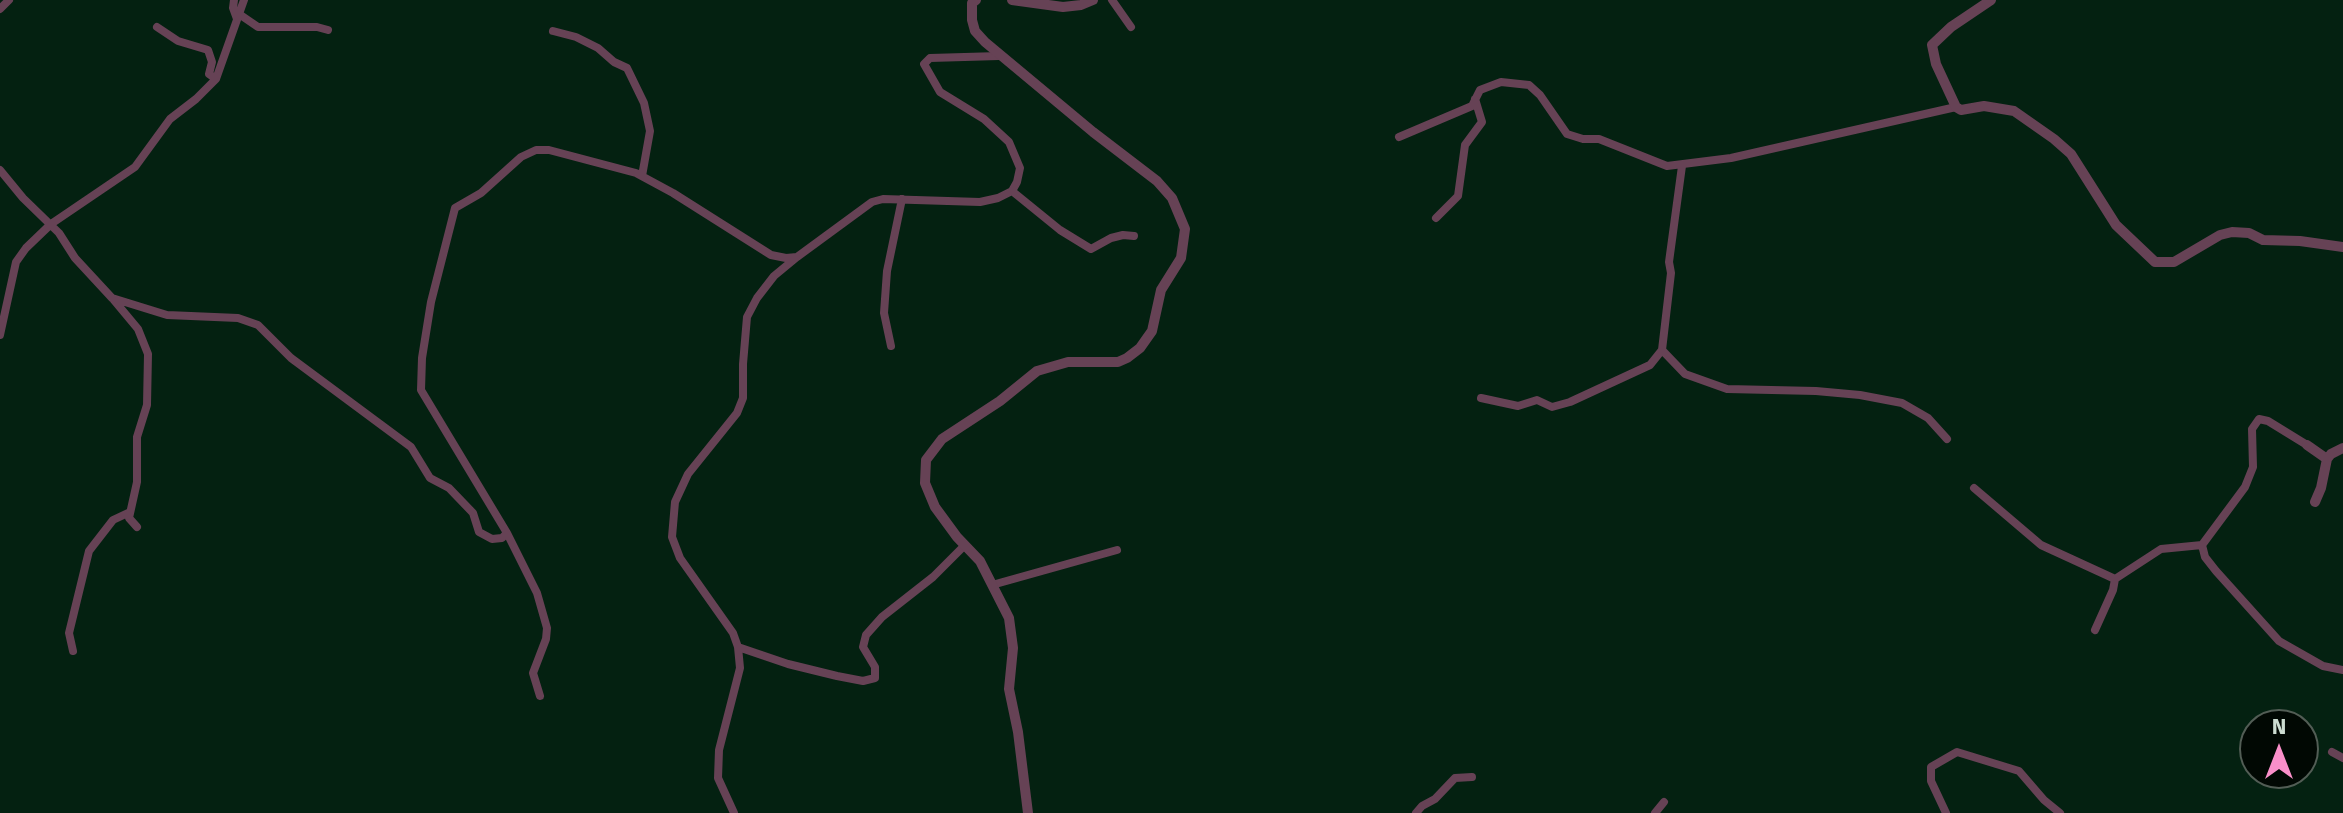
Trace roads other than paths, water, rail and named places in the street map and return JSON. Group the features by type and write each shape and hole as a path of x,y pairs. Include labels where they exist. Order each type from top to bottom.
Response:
{"street":[{"path":"0,9 9,0"},
{"path":"234,0 233,8 238,17 258,27 328,30"},
{"path":"0,335 16,262 26,248 51,224 135,167 170,119 216,79 244,0"},
{"path":"976,0 970,12 975,31 999,56 1163,187 1177,205 1185,229 1181,258 1161,290 1152,331 1148,340 1132,355 1118,362 1068,362 1037,371 1000,401 942,439 929,453 923,471 929,494 940,514 980,561 1005,608 1013,636 1009,689 1028,813"},
{"path":"1012,0 1063,7 1093,0"},
{"path":"1112,0 1131,27"},
{"path":"1991,0 1951,27 1932,45 1936,64 1956,107 1961,110 1984,106 2014,111 2054,139 2071,154 2116,225 2155,262 2174,262 2220,235 2232,232 2249,233 2263,240 2343,247"},
{"path":"157,27 178,41 208,50 212,62 209,74 216,79"},
{"path":"553,31 576,37 598,48 614,62 627,68 644,103 650,131 642,176"},
{"path":"734,813 718,778 718,764 740,668 738,647 733,633 680,558 672,537 675,502 688,474 737,413 743,398 747,317 774,276 872,202 902,199 980,202 1012,191 1020,168 1009,142 984,119 940,92 924,64 930,58 999,56"},
{"path":"1399,137 1472,106 1485,86 1501,82 1529,85 1540,95 1567,134 1583,139 1599,139 1667,166 1731,158 1956,107"},
{"path":"1436,218 1458,196 1465,145 1482,122 1475,99"},
{"path":"540,696 533,673 547,628 537,593 507,533 421,390 422,358 431,302 455,208 481,193 521,157 536,150 549,150 642,176 771,255 797,257"},
{"path":"1481,398 1518,406 1537,400 1552,407 1570,402 1650,365 1662,350 1671,273 1669,262 1682,166"},
{"path":"0,170 23,198 51,224 75,258 138,329 148,354 147,405 137,437 137,482 129,518 137,527"},
{"path":"1012,191 1060,230 1091,249 1111,238 1134,236"},
{"path":"891,346 884,313 887,271 902,199"},
{"path":"112,298 167,315 238,318 258,325 291,358 411,447 430,478 449,488 473,513 479,532 492,539 502,538 507,533"},
{"path":"1662,350 1685,374 1727,389 1816,391 1902,403 1928,418 1947,439"},
{"path":"2095,630 2115,579 2161,549 2202,545 2245,487 2253,467 2252,429 2259,419 2268,421 2327,459"},
{"path":"2315,502 2324,479 2327,459 2343,448"},
{"path":"1974,488 2041,545 2115,579"},
{"path":"73,651 69,633 89,551 113,520 130,512"},
{"path":"738,647 788,664 850,679 863,681 875,678 875,667 863,647 866,635 882,617 923,585 965,545"},
{"path":"2202,545 2205,557 2216,571 2279,641 2323,666 2343,670"},
{"path":"992,585 1117,550"},
{"path":"1946,813 1931,781 1931,767 1957,752 2019,771 2060,813"},
{"path":"2332,752 2343,758"},
{"path":"1416,813 1455,778 1472,777"},
{"path":"1655,813 1664,802"}]}
